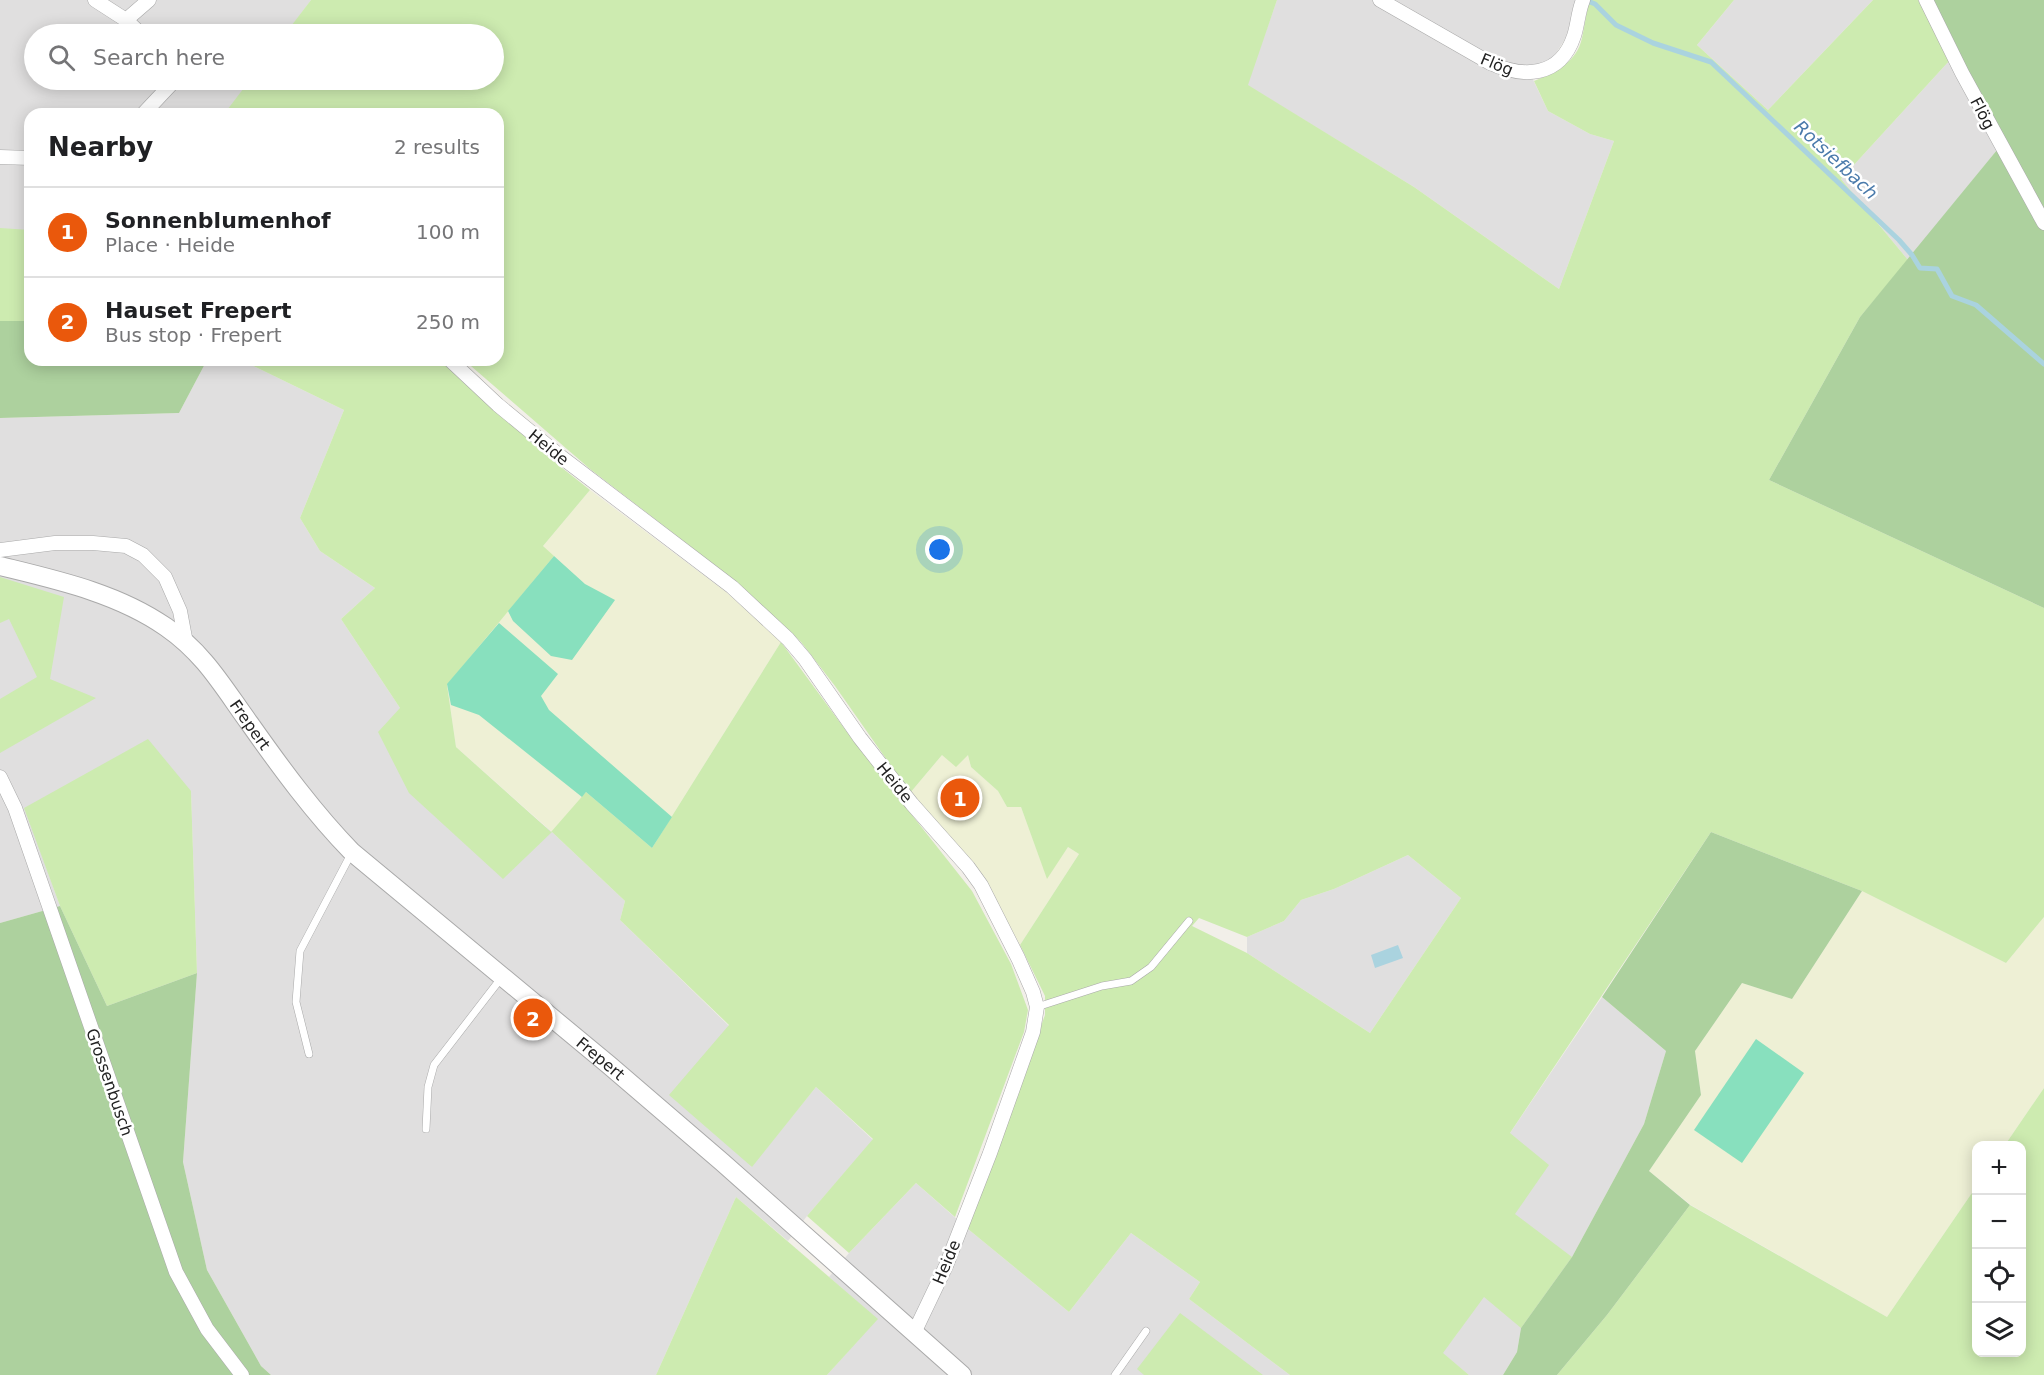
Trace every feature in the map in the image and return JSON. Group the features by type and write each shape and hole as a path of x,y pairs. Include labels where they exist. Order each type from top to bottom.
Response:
{"street":[{"path":"95,0 130,24"},
{"path":"126,20 149,0"},
{"name":"Flög","path":"1380,0 1490,63 1507,71 1521,73 1540,72 1556,64 1574,37 1581,3"},
{"name":"Flög","path":"1926,0 1962,73 2044,224"},
{"path":"149,108 166,90"},
{"path":"0,157 24,158"},
{"name":"Heide","path":"456,366 498,405 604,490 732,587 788,639 805,659 866,746 912,804 948,842 981,885 1033,992 1037,1007 1033,1032 990,1153 946,1266 914,1333"},
{"path":"0,550 55,543 126,546 143,555 165,577 180,611 186,643"},
{"name":"Frepert","path":"0,566 74,585 133,607 166,627 186,643 208,664 327,826 352,852 609,1065 962,1375"},
{"name":"Grossenbusch","path":"2,786 23,831 176,1272 207,1329 242,1375"}],"lane":[{"path":"309,1054 296,1002 300,951 352,852"},
{"path":"1037,1007 1102,986 1131,981 1151,967 1189,921"},
{"path":"426,1129 428,1087 434,1065 502,977"},
{"path":"1115,1375 1146,1331"}],"shaded area":[{"path":"0,0 311,0 293,24 24,24 24,90 244,90 230,108 24,108 24,321 0,321"},
{"path":"1277,0 1577,0 1568,34 1553,58 1539,65 1527,67 1548,111 1590,134 1614,141 1559,289 1414,187 1247,85"},
{"path":"1734,0 1873,0 1768,110 1697,45"},
{"path":"1950,60 1997,150 1908,260 1841,179"},
{"path":"204,366 253,366 344,410 300,518 320,551 375,588 341,619 400,708 552,832 625,901 620,920 729,1026 751,1167 816,1087 873,1140 788,1241 736,1197 656,1375 271,1375 261,1366 207,1270 183,1162 197,973 191,791 25,808 60,906 0,923 0,418 179,413"},
{"path":"1408,855 1461,898 1370,1033 1247,953 1247,937 1284,921 1301,900 1334,889"},
{"path":"1602,997 1666,1051 1644,1124 1572,1257 1521,1328 1517,1352 1503,1375 1469,1375 1442,1353 1459,1331 1458,1210"},
{"path":"916,1183 1069,1312 1131,1233 1200,1282 1189,1299 1290,1375 827,1375 877,1319 829,1277"}],"green space":[{"path":"311,0 1277,0 1248,85 1414,187 1559,289 1614,141 1590,134 1548,111 1534,81 1564,66 1575,54 1582,38 1590,0 1734,0 1697,45 1768,110 1873,0 1918,0 1950,60 1841,179 1908,260 1860,317 1769,480 2044,608 2044,917 2006,963 1862,891 1711,832 1510,1133 1549,1165 1515,1214 1572,1257 1521,1328 1484,1297 1443,1353 1469,1375 1290,1375 1189,1299 1200,1282 1131,1233 1069,1312 968,1229 1045,1015 1045,996 1020,945 1079,854 1068,847 1047,879 1021,807 1007,807 998,791 971,767 968,755 956,767 942,755 910,793 835,686 801,642 738,583 590,469 471,366 504,366 504,108 229,108 242,90 504,90 504,24 293,24","holes":["1408,855 1461,898 1370,1033 1247,953 1192,926 1199,918 1247,937 1284,921 1301,900 1334,889"]},
{"path":"1930,0 2044,0 2044,608 1769,480 1860,317 1997,150"},
{"path":"0,228 24,230 24,321 0,321"},
{"path":"0,321 24,321 24,366 204,366 179,413 0,418"},
{"path":"253,366 447,366 542,452 590,490 543,546 554,556 447,685 456,747 551,832 586,792 652,848 781,642 855,743 972,891 1011,964 1028,1010 1024,1032 955,1217 916,1183 849,1253 807,1216 873,1139 816,1087 752,1167 669,1095 729,1025 620,920 625,901 552,832 503,879 409,793 378,732 400,708 341,619 375,588 320,551 300,518 344,410"},
{"path":"590,490 726,592 781,642 652,848 552,832 456,747 447,684 553,556 543,546"},
{"path":"554,556 585,584 615,600 572,660 551,656 513,621 508,611"},
{"path":"0,577 64,597 50,679 96,698 0,753 0,699 37,677 9,619 0,623"},
{"path":"499,623 558,674 541,696 549,710 672,817 652,848 586,792 582,797 479,715 451,705 447,684"},
{"path":"148,739 191,791 197,973 107,1006 60,906 24,808"},
{"path":"968,754 971,767 998,791 1007,807 1021,807 1047,878 1068,847 1079,854 1020,945 980,873 910,793 942,755"},
{"path":"1711,832 1862,891 1792,999 1742,983 1695,1051 1701,1095 1649,1171 1690,1205 1607,1315 1557,1375 1503,1375 1517,1352 1521,1328 1572,1257 1644,1124 1666,1051 1602,997"},
{"path":"1862,891 2006,963 2044,917 2044,1088 2008,1141 1972,1141 1972,1193 1887,1317 1691,1205 1649,1171 1701,1095 1695,1051 1742,983 1792,999"},
{"path":"60,906 107,1006 197,973 183,1162 207,1270 261,1366 271,1375 0,1375 0,923"},
{"path":"1756,1039 1804,1073 1742,1163 1694,1130"},
{"path":"2044,1088 2044,1375 1557,1375 1607,1315 1690,1205 1887,1317 1972,1193 1972,1357 2026,1357 2026,1141 2008,1141"},
{"path":"736,1197 878,1319 827,1375 656,1375"},
{"path":"1180,1313 1263,1375 1144,1375 1137,1369"}],"water":[{"path":"1398,945 1403,958 1375,968 1371,955"}],"waterway":[{"name":"Rotsiefbach","path":"1585,0 1595,4 1616,25 1653,43 1711,62 1899,240 1920,268 1937,269 1952,296 1976,305 2044,364"}],"place":[{"name":"Sonnenblumenhof","path":"960,798"},
{"name":"Hauset Frepert","path":"533,1018"}]}
